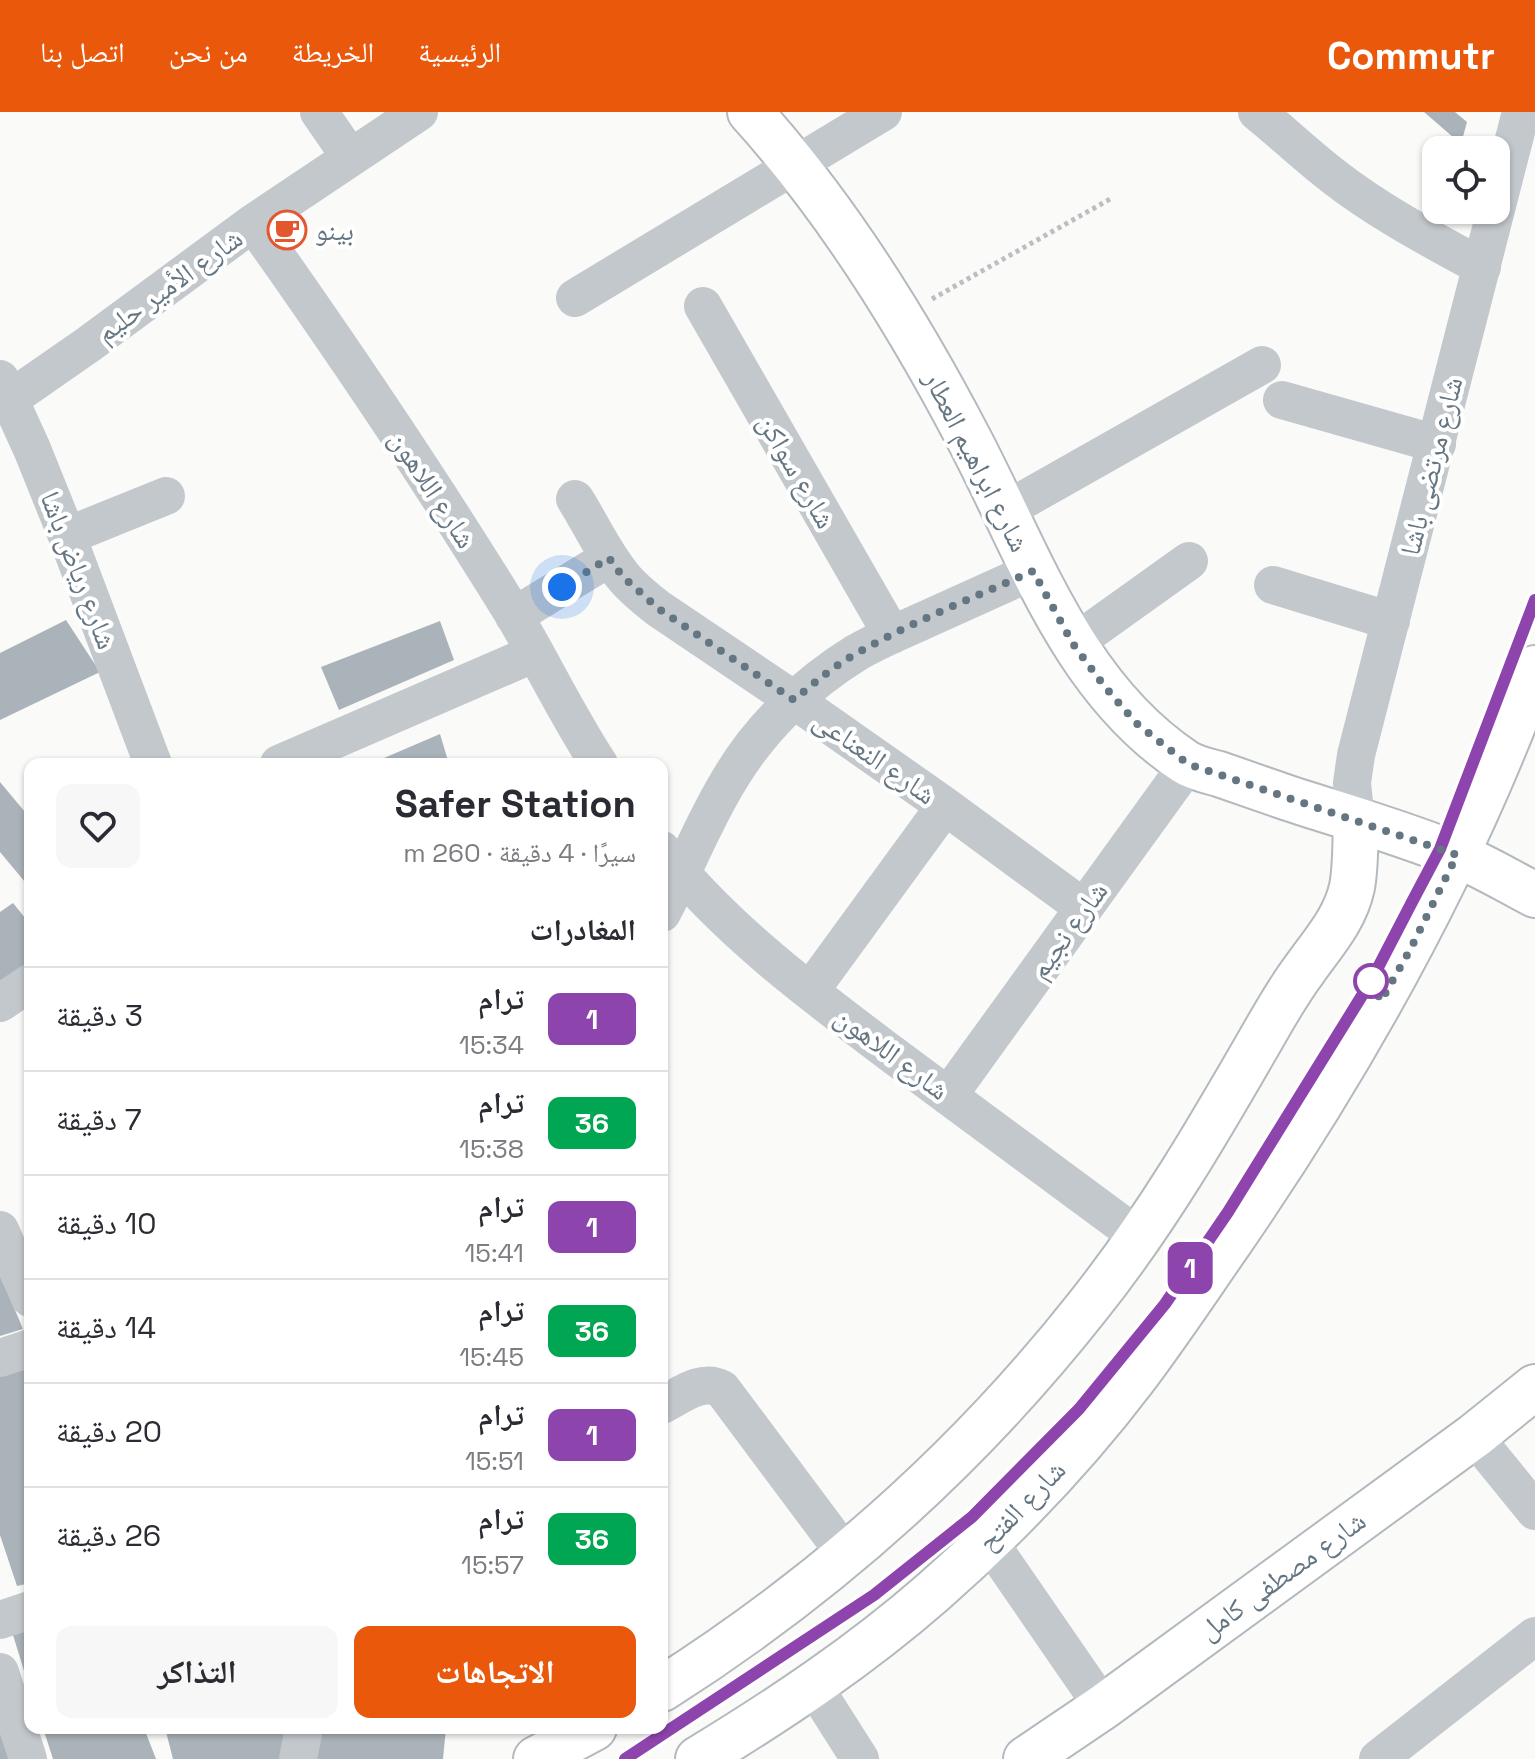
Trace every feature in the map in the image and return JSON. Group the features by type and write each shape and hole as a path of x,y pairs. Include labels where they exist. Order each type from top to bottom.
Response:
{"street":[{"path":"319,112 350,157"},
{"name":"شارع الأمير حليم","path":"3,395 419,112"},
{"name":"شارع ابراهيم العطار","path":"750,112 796,165 900,317 970,441 1033,571 1073,644 1136,723 1188,764 1457,855 1535,895"},
{"path":"575,298 883,112"},
{"path":"1257,112 1334,177 1371,203 1482,267"},
{"name":"شارع مرتضى باشا","path":"1356,821 1352,783 1356,755 1521,112"},
{"name":"شارع اللاهون","path":"253,223 370,391 465,536 595,758"},
{"name":"شارع سواكن","path":"703,306 892,635"},
{"path":"1004,511 1262,365"},
{"name":"شارع رياض باشا","path":"3,395 67,536 151,758"},
{"path":"1282,400 1437,444"},
{"path":"67,536 166,496"},
{"name":"شارع النعناعى","path":"575,499 623,577 659,609 945,806 1084,908"},
{"path":"514,616 609,558"},
{"path":"1073,644 1189,561"},
{"path":"668,883 672,863 770,723 824,674 892,635 1033,571"},
{"path":"1273,585 1391,621"},
{"path":"293,758 535,653"},
{"name":"شارع الفتح","path":"698,1759 813,1685 875,1640 933,1592 1039,1489 1133,1379 1271,1182 1367,1027 1457,855 1511,734 1535,668"},
{"name":"شارع نجيم","path":"948,1096 1188,764"},
{"path":"810,991 945,806"},
{"path":"668,1685 729,1646 846,1555 977,1432 1035,1370 1089,1305 1185,1169 1281,1004 1342,915 1352,888 1356,821"},
{"name":"شارع اللاهون","path":"672,863 739,933 810,991 1139,1237"},
{"path":"0,1003 24,987"},
{"path":"0,1230 24,1284"},
{"path":"0,1358 24,1350"},
{"path":"668,1402 702,1385 722,1389 846,1555"},
{"name":"شارع مصطفى كامل","path":"1026,1759 1103,1707 1474,1436 1535,1387"},
{"path":"1474,1436 1535,1511"},
{"path":"988,1540 1103,1707"},
{"path":"0,1620 24,1612"},
{"path":"1378,1759 1535,1636"},
{"path":"0,1672 28,1759"},
{"path":"813,1685 860,1759"},
{"path":"298,1759 303,1734"}],"path":[{"path":"900,317 1112,198"}],"building":[{"path":"1424,112 1455,112 1467,122 1463,136 1452,136"},
{"path":"66,620 100,672 0,720 0,653"},
{"path":"440,621 454,660 339,710 321,667"},
{"path":"440,734 447,758 384,758"},
{"path":"0,782 24,811 24,881 0,852"},
{"path":"13,903 24,917 24,967 0,985 0,912"},
{"path":"0,1274 23,1329 0,1336"},
{"path":"24,1367 24,1584 17,1586 0,1535 0,1376"},
{"path":"24,1632 24,1671 13,1635"},
{"path":"0,1730 10,1759 0,1759"},
{"path":"45,1734 146,1734 156,1759 53,1759"},
{"path":"167,1734 293,1734 289,1759 173,1759"},
{"path":"312,1734 445,1734 443,1759 306,1759"}],"tram line":[{"name":"1","path":"668,1731 874,1595 972,1517 1079,1409 1165,1304 1228,1212 1371,981 1440,849 1535,600"},
{"name":"1","path":"625,1759 663,1734"}],"place":[{"name":"بينو","path":"287,230"}],"route":[{"path":"562,587 609,558 623,577 659,609 794,700 824,674 857,653 1033,571 1073,644 1105,687 1136,723 1188,764 1457,855 1381,1001 1371,981"}]}
